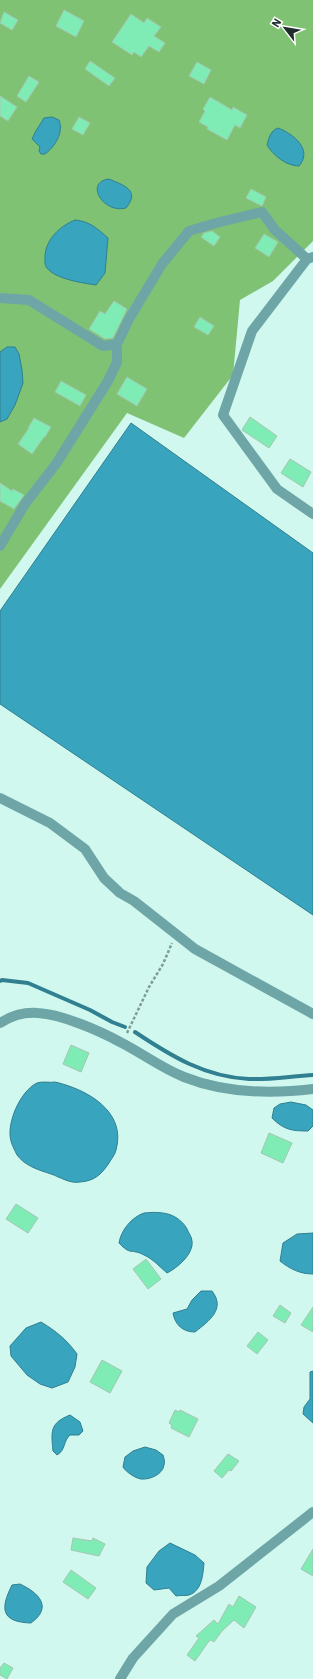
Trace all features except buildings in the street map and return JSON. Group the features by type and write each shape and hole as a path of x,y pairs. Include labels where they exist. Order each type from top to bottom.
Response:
{"street":[{"path":"0,546 25,504 56,464 108,381 117,362 117,344 129,319 162,264 189,231 262,212 275,230 310,258 252,330 223,415 277,489 313,514"},
{"path":"0,298 30,300 103,346 117,344"},
{"path":"0,798 50,823 85,849 104,878 120,893 134,901 175,935 195,949 227,968 313,1014"},
{"path":"0,1022 10,1016 38,1013 69,1020 120,1042 184,1077 208,1085 247,1090 294,1091 313,1089"},
{"path":"120,1679 133,1658 173,1614 219,1586 313,1512"}],"path":[{"path":"120,1042 127,1032 149,987 163,964 175,935"}],"green space":[{"path":"0,0 313,0 313,241 273,281 240,300 233,375 184,438 127,413 0,589"}],"water":[{"path":"52,117 59,120 60,129 58,139 49,151 45,154 41,154 39,151 40,147 32,139 44,118"},
{"path":"278,128 290,134 300,143 304,154 303,160 299,166 294,166 280,159 267,145 269,137 275,129"},
{"path":"109,179 124,186 131,192 132,197 126,208 118,209 110,206 100,197 97,191 98,186 102,181"},
{"path":"75,220 89,224 108,238 105,273 96,285 63,278 51,272 45,265 46,250 51,239 64,226"},
{"path":"7,347 15,347 19,354 23,383 15,405 7,419 0,422 0,352"},
{"path":"131,423 313,553 313,915 0,704 0,611"},
{"path":"55,1082 67,1085 91,1096 110,1113 115,1124 118,1136 115,1154 103,1171 93,1179 73,1182 32,1167 20,1159 11,1143 10,1134 13,1117 20,1100 25,1093 37,1083"},
{"path":"291,1102 306,1105 313,1110 313,1126 308,1131 288,1129 280,1125 272,1118 274,1108 280,1104"},
{"path":"154,1212 174,1216 184,1225 191,1238 192,1246 188,1256 167,1273 147,1257 140,1253 129,1251 119,1243 122,1233 131,1221 144,1213"},
{"path":"313,1233 313,1274 295,1270 280,1261 283,1243 297,1234"},
{"path":"201,1291 212,1291 216,1297 216,1309 210,1319 195,1332 187,1331 180,1327 173,1313 187,1309 192,1300"},
{"path":"41,1322 61,1336 77,1354 75,1367 68,1382 52,1388 40,1384 27,1375 11,1356 10,1346 26,1328"},
{"path":"313,1371 313,1423 303,1414 304,1407 310,1399 310,1372"},
{"path":"70,1415 80,1422 83,1431 79,1435 70,1435 66,1440 62,1451 57,1455 53,1451 53,1428 59,1421"},
{"path":"145,1447 156,1450 163,1455 164,1464 159,1474 156,1476 141,1479 126,1471 123,1467 125,1457 133,1451"},
{"path":"170,1543 195,1555 204,1563 201,1582 197,1590 189,1595 176,1596 169,1588 154,1590 146,1583 147,1567 159,1551"},
{"path":"20,1584 38,1596 41,1601 41,1611 38,1617 31,1623 14,1620 6,1613 5,1607 8,1593 12,1585"}],"waterway":[{"path":"0,981 28,983 125,1027"},
{"path":"135,1032 175,1057 203,1070 218,1074 249,1079 313,1075"}]}
